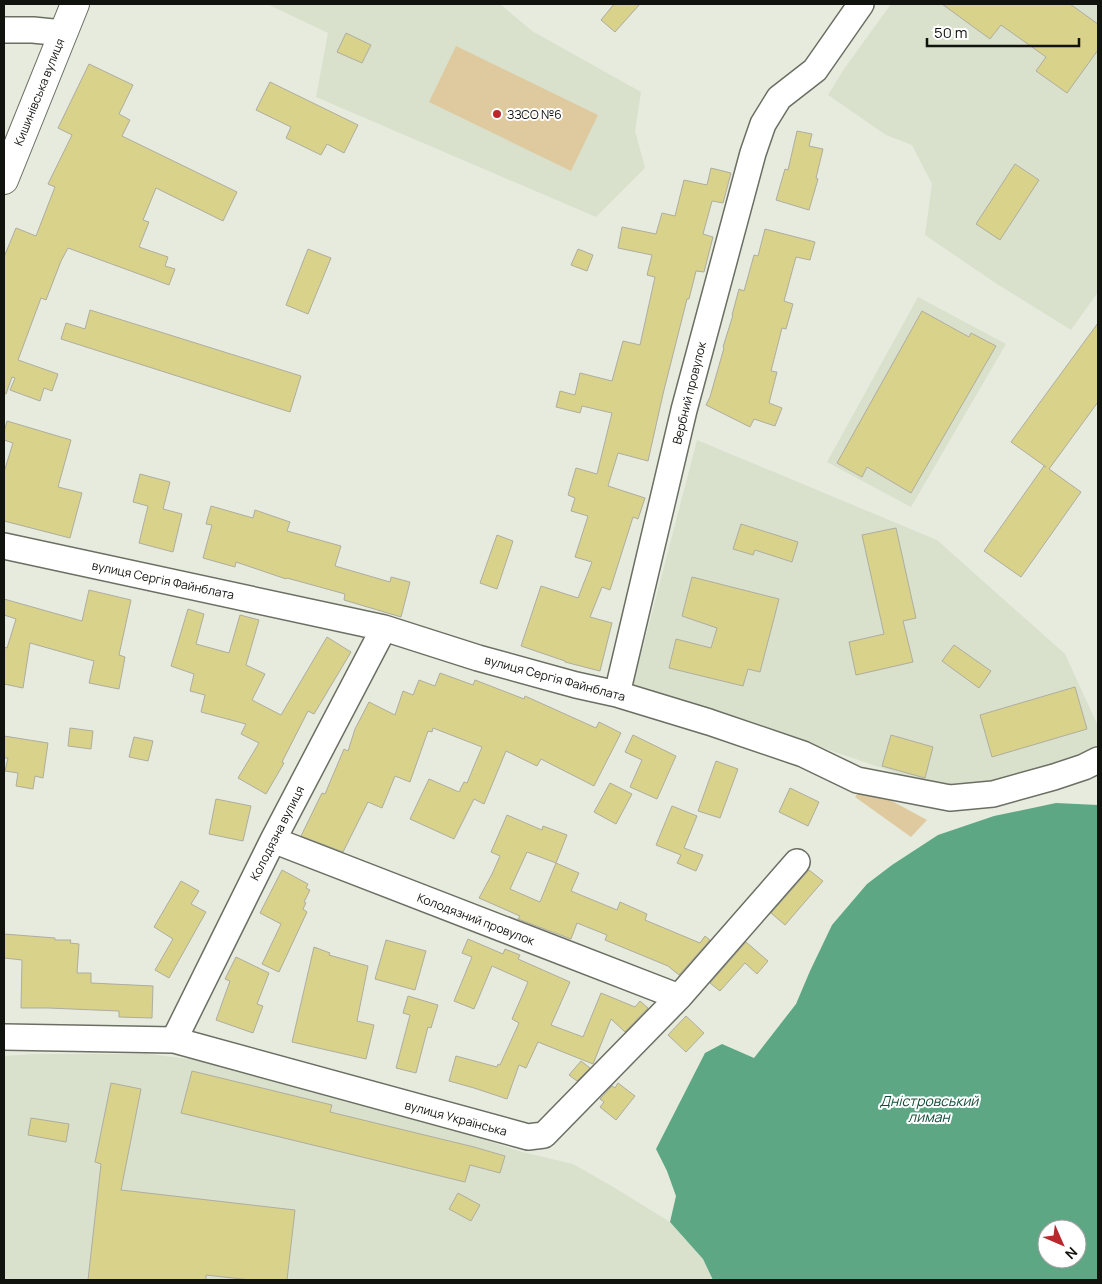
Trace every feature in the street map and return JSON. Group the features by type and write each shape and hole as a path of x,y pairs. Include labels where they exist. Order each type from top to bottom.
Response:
{"main road":[{"name":"Кишинівська вулиця","path":"4,180 75,4"}],"street":[{"name":"Вербний провулок","path":"617,694 684,410 750,163 763,124 779,98 815,70 861,4"},
{"path":"4,30 63,33"},
{"name":"вулиця Сергія Файнблата","path":"4,546 384,628 487,660 576,685 617,694 709,722 803,754 857,780 950,798 993,794 1054,777 1098,760"},
{"name":"Колодязна вулиця","path":"174,1040 273,840 384,628"},
{"name":"Колодязний провулок","path":"273,840 679,997"},
{"name":"вулиця Українська","path":"4,1037 174,1040 528,1137 544,1135 679,997 797,862"}],"shaded area":[{"name":"ЗЗСО №6","path":"267,4 500,4 532,31 641,92 635,131 645,168 596,217 316,97 328,33"},
{"path":"891,4 1098,4 1098,292 1071,330 997,284 925,235 932,184 912,145 886,135 828,95 844,69"},
{"path":"456,46 598,115 571,171 429,102"},
{"path":"918,297 1006,344 911,507 827,462"},
{"path":"697,440 937,540 1065,654 1098,726 1098,748 1059,766 973,788 925,783 789,736 633,686"},
{"path":"864,786 927,820 911,837 855,797"},
{"path":"34,1054 149,1054 196,1060 342,1098 455,1130 522,1152 573,1164 670,1222 703,1259 713,1280 4,1280 4,1056"}],"water":[{"name":"Дністровський лиман","path":"1056,803 1098,805 1098,1280 713,1280 703,1259 670,1222 676,1196 667,1171 656,1149 705,1053 722,1044 754,1058 796,1004 832,925 867,884 938,835 994,816"}],"building":[{"path":"614,4 640,4 615,32 601,20"},
{"path":"942,4 1070,4 1098,24 1098,50 1067,93 1036,71 1046,57 1001,25 990,39"},
{"path":"346,33 371,45 362,63 337,52"},
{"path":"89,64 133,85 119,114 130,120 122,136 237,192 223,221 156,188 143,220 149,222 139,247 168,257 165,266 175,269 169,285 68,248 46,300 41,298 18,360 58,374 52,391 44,388 40,401 10,390 15,378 12,377 6,394 4,393 4,257 16,228 36,236 55,187 48,184 72,135 58,128"},
{"path":"270,82 358,125 344,153 327,144 321,155 286,138 291,127 256,110"},
{"path":"797,131 812,134 809,146 823,149 816,178 818,179 809,210 776,200 785,169 788,170"},
{"path":"1015,164 1039,180 1000,240 976,224"},
{"path":"711,168 731,173 723,203 712,201 703,234 713,237 704,272 696,271 689,299 687,299 648,461 618,453 608,486 645,498 638,519 633,517 610,590 602,587 590,617 612,623 600,671 565,662 521,646 541,586 578,598 592,562 575,557 588,516 571,511 575,498 568,495 576,468 597,474 612,413 582,406 580,413 556,407 560,391 575,395 580,373 612,381 623,341 640,345 655,277 647,275 652,255 618,248 622,227 656,234 662,213 675,216 684,180 707,185"},
{"path":"765,229 815,242 810,260 796,257 784,301 793,304 786,329 782,328 771,371 777,372 769,403 782,408 775,426 754,419 750,427 706,405 724,348 739,289 744,291 754,255 758,256"},
{"path":"308,249 331,258 308,314 286,305"},
{"path":"578,249 593,255 587,271 571,265"},
{"path":"90,310 301,376 290,412 61,339 66,323 85,329"},
{"path":"922,311 969,337 971,333 996,346 911,493 867,467 862,477 837,463"},
{"path":"1098,323 1098,402 1049,469 1081,492 1021,577 984,551 1044,466 1046,467 1011,442"},
{"path":"7,421 71,440 58,487 82,493 70,538 4,521 4,472 13,443 4,440"},
{"path":"140,474 170,482 163,509 182,514 173,552 139,543 148,506 133,502"},
{"path":"211,506 253,518 255,510 290,522 287,531 341,546 335,566 390,582 391,577 410,582 401,617 344,600 345,594 286,579 236,562 235,567 203,558 212,525 206,524"},
{"path":"741,524 798,542 792,562 755,550 753,555 733,549"},
{"path":"896,528 916,618 903,621 913,662 856,675 849,642 884,634 862,535"},
{"path":"497,535 513,541 497,589 480,583"},
{"path":"692,577 779,599 760,672 748,669 743,686 669,668 676,639 711,648 717,628 682,616"},
{"path":"89,590 131,600 119,655 125,657 119,689 89,683 94,661 30,643 23,688 4,684 4,647 7,648 16,619 4,615 4,599 82,621"},
{"path":"188,609 204,614 196,644 229,653 240,615 259,620 246,665 265,674 252,700 281,715 327,637 351,652 314,714 308,711 282,762 284,763 266,794 238,778 259,743 241,734 246,724 201,712 205,695 190,691 194,674 171,666"},
{"path":"954,645 991,671 979,688 942,661"},
{"path":"440,673 473,685 475,680 524,699 525,696 596,728 599,722 621,733 594,786 541,759 537,766 506,751 484,804 474,799 454,839 410,819 429,779 459,792 464,782 467,783 482,747 433,728 432,732 428,731 410,782 395,776 382,808 368,802 343,852 301,836 322,793 325,794 344,749 348,751 355,729 369,702 395,715 403,691 413,695 419,680 435,686"},
{"path":"1075,687 1087,729 992,757 980,715"},
{"path":"70,728 93,731 91,749 68,746"},
{"path":"633,735 676,756 657,799 630,787 642,760 625,752"},
{"path":"891,735 933,747 925,778 882,766"},
{"path":"4,736 48,743 43,778 35,776 33,789 16,786 18,773 5,771 8,758 4,758"},
{"path":"134,737 153,741 148,761 129,757"},
{"path":"716,761 738,769 720,818 698,811"},
{"path":"610,783 632,794 616,824 594,812"},
{"path":"790,788 819,802 808,826 779,812"},
{"path":"216,799 251,806 243,841 209,834"},
{"path":"672,806 697,816 684,848 703,855 696,871 677,863 681,855 656,845"},
{"path":"507,815 542,830 543,826 567,835 556,863 579,873 571,891 617,910 620,902 647,914 645,920 700,943 705,936 710,940 679,975 668,966 605,940 607,935 577,923 571,939 518,919 520,916 479,898 500,856 491,852","holes":["527,852 556,863 540,902 510,889"]},
{"path":"282,870 308,884 306,888 310,890 303,909 307,912 279,972 262,964 281,924 260,913"},
{"path":"809,870 823,881 785,925 771,913"},
{"path":"181,881 199,891 191,904 206,912 169,978 155,970 173,939 154,927"},
{"path":"4,934 71,940 70,943 79,944 77,973 91,973 91,983 153,986 152,1018 119,1017 119,1011 21,1008 22,960 4,958"},
{"path":"468,939 503,954 505,949 520,955 518,959 570,982 551,1025 583,1037 601,993 635,1007 640,1001 648,1008 625,1032 611,1019 593,1064 538,1042 526,1068 519,1065 507,1099 449,1081 456,1056 497,1067 498,1064 500,1065 519,1023 512,1019 528,982 492,966 474,1009 454,1001 472,957 462,953"},
{"path":"386,940 426,951 415,990 375,979"},
{"path":"746,942 768,961 757,974 745,963 720,991 710,983"},
{"path":"314,947 330,953 329,955 368,966 357,1021 374,1025 366,1059 292,1042"},
{"path":"236,957 269,973 257,1004 263,1006 253,1033 216,1020 230,981 225,979"},
{"path":"408,996 438,1005 431,1028 428,1027 416,1073 396,1068 410,1015 403,1013"},
{"path":"686,1016 704,1033 686,1052 668,1035"},
{"path":"581,1061 590,1068 577,1081 569,1075"},
{"path":"192,1071 332,1105 330,1112 505,1156 500,1173 470,1165 465,1182 181,1113"},
{"path":"111,1083 141,1089 121,1190 295,1210 287,1280 251,1280 206,1275 206,1280 88,1280 101,1164 95,1162"},
{"path":"618,1083 635,1096 616,1120 600,1107 604,1102 600,1099 612,1086 615,1088"},
{"path":"31,1118 69,1124 66,1142 28,1135"},
{"path":"458,1193 480,1205 471,1221 449,1209"}],"place":[{"name":"ЗЗСО №6","path":"497,114"}]}
